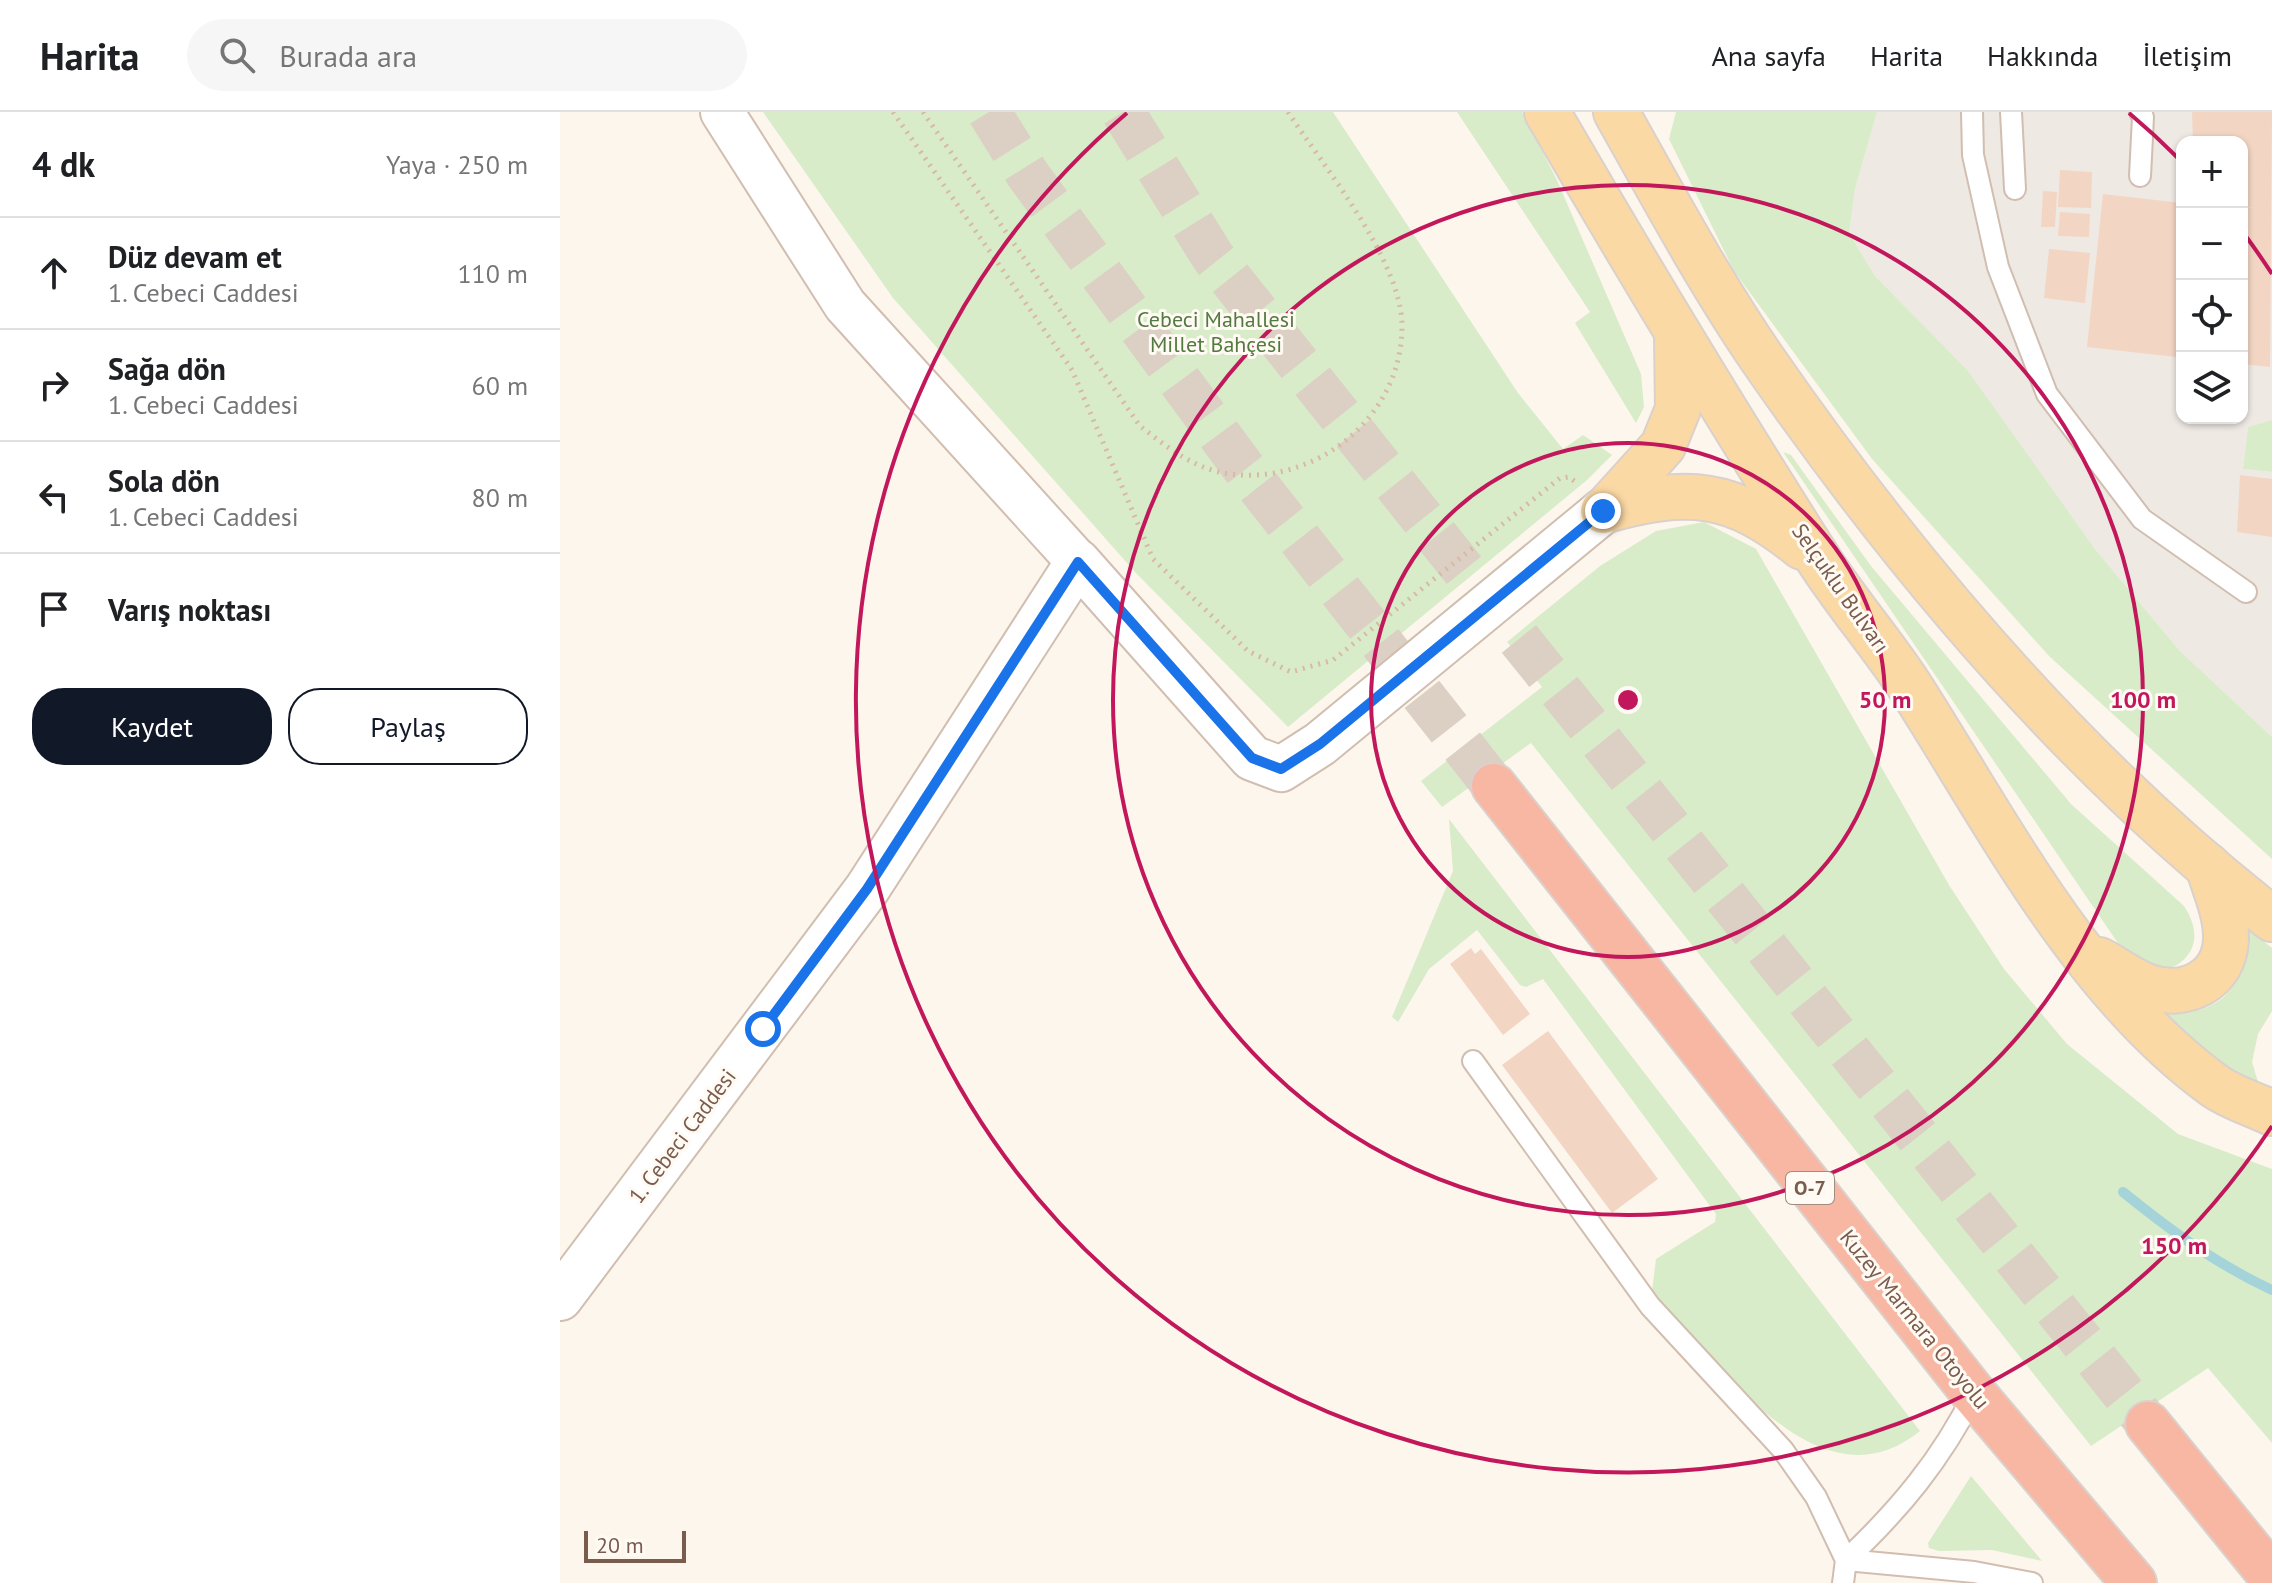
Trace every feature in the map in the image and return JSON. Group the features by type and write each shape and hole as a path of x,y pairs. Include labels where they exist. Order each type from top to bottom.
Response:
{"highway":[{"name":"Kuzey Marmara Otoyolu","path":"1494,786 1974,1394 2134,1583"},
{"path":"2148,1424 2272,1577"}],"main road":[{"path":"1616,112 1759,354 1877,516 2091,758 2208,866 2272,919"},
{"path":"1645,164 1646,112"},
{"name":"Selçuklu Bulvarı","path":"1551,116 1677,337 1819,561 1907,682 2002,833 2083,951 2152,1035 2218,1088 2272,1113"},
{"path":"1603,511 1642,473 1663,446 1678,409 1677,337"},
{"path":"1603,511 1648,498 1687,495 1733,502 1778,528 1819,561"},
{"path":"2083,951 2148,987 2182,992 2203,984 2219,966 2226,940 2222,913 2208,866"}],"street":[{"path":"722,112 845,305 1252,758 1281,769 1320,744 1603,511"},
{"name":"1. Cebeci Caddesi","path":"560,1298 867,889 1078,562"}],"lane":[{"path":"1972,112 1973,155 1998,267 2047,394 2142,519 2246,592"},
{"path":"2011,112 2015,189"},
{"path":"2140,112 2143,117 2140,176"},
{"path":"1473,1061 1650,1306 1783,1450 1816,1497 1846,1560 1843,1583"},
{"path":"1846,1560 1894,1515 1943,1452 1974,1394"},
{"path":"1846,1560 1974,1572 2032,1583"}],"path":[{"path":"893,112 1072,370 1153,559 1248,651 1291,672 1333,660 1560,478 1569,477 1603,511"},
{"path":"923,112 1140,426 1181,458 1230,474 1282,473 1330,455 1369,420 1394,376 1402,325 1392,274 1288,112"}],"shaded area":[{"path":"1877,112 2272,112 2272,420 2248,427 2243,469 2272,472 2272,737 2180,651 2095,549 1968,372 1875,276 1849,233 1855,189"}],"green space":[{"name":"Cebeci Mahallesi Millet Bahçesi","path":"763,112 1333,112 1518,393 1563,449 1583,435 1612,455 1587,480 1288,727 1135,572 893,298"},
{"path":"1457,112 1522,112 1556,178 1641,374 1644,407 1636,423 1575,323 1590,312"},
{"path":"1676,112 1877,112 1855,189 1849,233 1875,276 1968,371 2095,549 2180,651 2272,737 2272,859 2049,656 1872,459 1734,271 1669,139"},
{"path":"2272,420 2272,472 2243,469 2248,427"},
{"path":"1783,452 1791,455 1871,566 2071,804 2184,906 2194,929 2194,939 2187,956 2179,963 2157,973 2124,952"},
{"path":"1704,522 1756,549 1949,885 2004,969 2067,1044 2178,1134 2272,1169 2272,1443 2208,1368 2091,1446 1531,743 1442,807 1421,781 1542,687 1507,642 1600,566 1656,531"},
{"path":"1449,819 1920,1431 1881,1452 1843,1454 1806,1441 1771,1417 1737,1386 1652,1291 1656,1259 1715,1222 1716,1214 1543,979 1526,987 1520,985 1477,930 1429,969 1398,1022 1392,1017 1453,871"},
{"path":"2243,925 2272,948 2272,1011 2258,1034 2252,1062 2259,1085 2240,1075 2158,1014 2196,1011 2219,1001 2228,993 2240,970"},
{"path":"1971,1476 2042,1561 1992,1550 1939,1551 1929,1548 1928,1543"}],"building":[{"path":"2192,112 2272,112 2270,367 2248,365 2248,207 2255,208 2248,207 2248,136 2193,136"},
{"path":"2060,170 2092,172 2091,208 2058,207"},
{"path":"2043,191 2057,192 2055,227 2041,227"},
{"path":"2103,194 2176,202 2176,357 2087,347"},
{"path":"2060,212 2090,214 2089,237 2058,236"},
{"path":"2049,249 2090,253 2085,303 2044,298"},
{"path":"2240,475 2272,479 2272,537 2237,532"},
{"path":"1471,948 1475,954 1481,949 1530,1014 1503,1035 1450,964"},
{"path":"1548,1031 1658,1179 1612,1213 1502,1065"}],"waterway":[{"path":"2123,1192 2194,1246 2272,1290"}],"tunnel":[{"path":"989,112 1028,175 1243,467 1494,786"},
{"path":"1123,112 1213,257 2148,1424"}],"route":[{"path":"763,1029 867,889 1078,562 1252,758 1281,769 1320,744 1603,511"}]}
